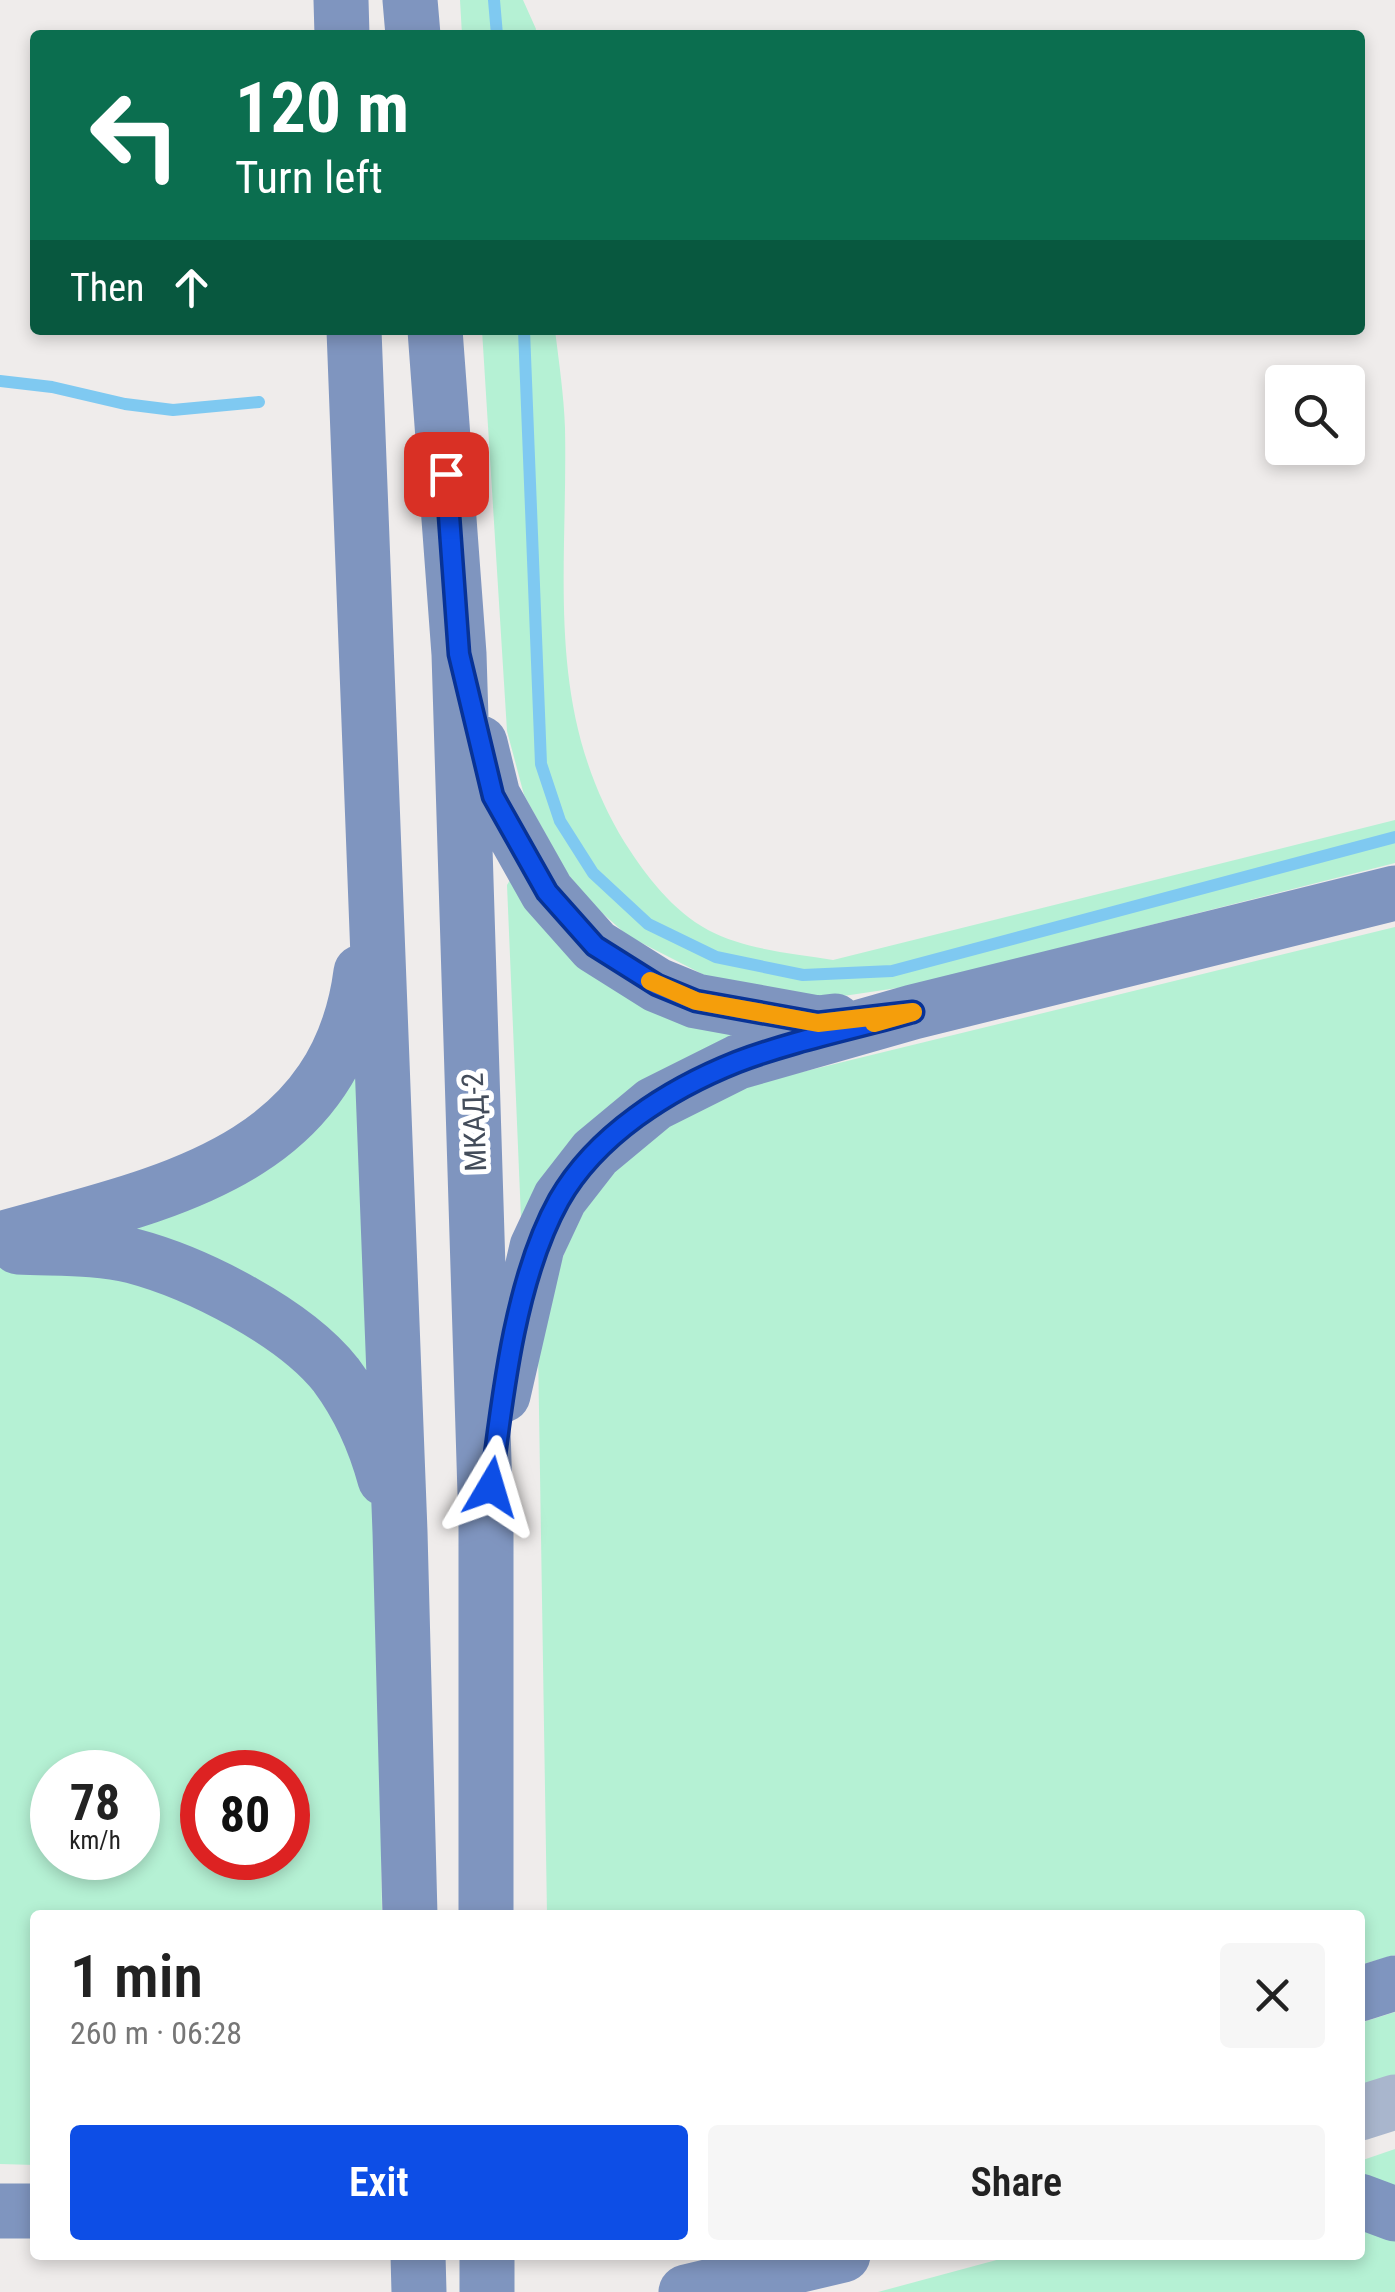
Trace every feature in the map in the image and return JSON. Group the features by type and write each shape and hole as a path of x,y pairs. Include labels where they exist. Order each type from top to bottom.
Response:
{"highway":[{"path":"341,0 342,30"},
{"path":"410,0 413,30"},
{"path":"354,335 400,1532 410,1910"},
{"name":"МКАД-2","path":"435,335 459,654 486,1526 486,1910"},
{"path":"459,654 493,796 547,892 595,946 657,985 696,1001 739,1011 818,1023 913,1012"},
{"path":"0,1242 161,1194 222,1169 305,1104 336,1057 358,998 374,880"},
{"path":"486,1526 506,1372 538,1248 560,1198 595,1153 654,1104 738,1062 913,1012 1395,892"},
{"path":"0,1242 130,1255 233,1295 286,1330 335,1374 374,1440 400,1532"},
{"path":"1365,1992 1395,1983"},
{"path":"1365,2203 1395,2214"},
{"path":"0,2211 30,2211"},
{"path":"418,2260 419,2292"},
{"path":"486,2260 486,2292"},
{"path":"686,2292 822,2260"}],"main road":[{"path":"1365,2111 1395,2102"}],"green space":[{"path":"460,0 523,0 536,29 536,30 462,30"},
{"path":"482,335 556,335 565,428 565,641 581,742 599,793 633,856 672,903 695,922 723,937 753,946 833,960 1395,820 1395,863 911,986 823,999 710,978 628,936 591,903 567,873 524,795 507,731"},
{"path":"513,875 779,1038 521,1218 507,885"},
{"path":"1395,927 1395,1955 1365,1964 1365,1910 547,1910 538,1347 567,1246 605,1177 633,1146 662,1126 741,1087"},
{"path":"363,1042 376,1388 101,1225"},
{"path":"0,1266 104,1267 261,1329 358,1437 377,1527 382,1910 30,1910 30,2165 0,2164"},
{"path":"1395,2012 1395,2077 1365,2087 1365,2021"},
{"path":"1395,2149 1395,2186 1365,2177 1365,2159"},
{"path":"1365,2220 1395,2233 1395,2292 878,2292 996,2260 1365,2260"}],"waterway":[{"path":"494,0 497,30"},
{"path":"524,335 541,764 560,821 593,873 648,924 716,957 803,975 892,971 1395,837"},
{"path":"0,381 173,410 259,402"}],"slow traffic":[{"path":"650,981 696,1001 818,1023 913,1012 874,1023"}],"route":[{"path":"446,474 459,654 493,796 547,892 595,946 657,985 696,1001 818,1023 913,1012 738,1062 654,1104 595,1153 560,1198 538,1248 506,1372 491,1487"}]}
